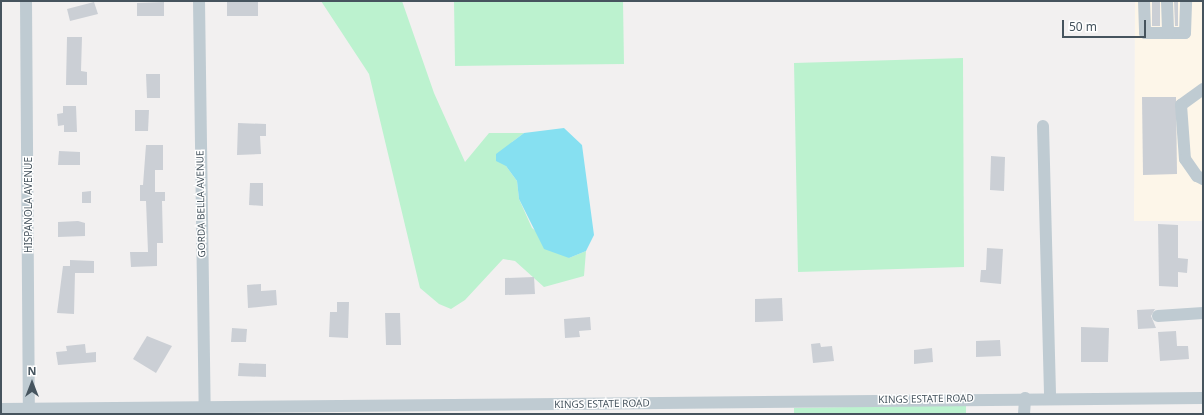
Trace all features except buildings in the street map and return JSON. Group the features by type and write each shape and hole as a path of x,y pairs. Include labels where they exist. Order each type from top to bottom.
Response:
{"street":[{"name":"HISPANOLA AVENUE","path":"26,1 29,409"},
{"name":"GORDA BELLA AVENUE","path":"199,1 205,408"},
{"path":"1144,1 1145,33 1185,33 1186,1"},
{"path":"1167,1 1168,33"},
{"path":"1203,89 1181,104 1185,159 1197,176 1203,179"},
{"path":"1043,126 1050,397"},
{"path":"1158,316 1203,313"},
{"name":"KINGS ESTATE ROAD","path":"1,409 205,408 313,410 1050,397 1203,398"},
{"path":"1024,414 1025,398"}],"shaded area":[{"path":"1135,1 1203,1 1203,221 1134,221"}],"green space":[{"path":"321,1 402,1 434,93 465,162 489,133 524,133 512,142 506,166 517,181 519,199 532,228 569,258 586,251 584,276 544,287 515,261 503,259 465,300 451,309 439,304 420,288 369,74"},
{"path":"454,1 623,1 624,64 455,66"},
{"path":"963,58 964,267 798,272 794,63"},
{"path":"966,405 966,414 794,414 794,408"}],"water":[{"path":"564,128 582,145 594,235 586,251 569,258 544,249 519,199 517,181 506,166 496,161 496,154 524,133"}]}
